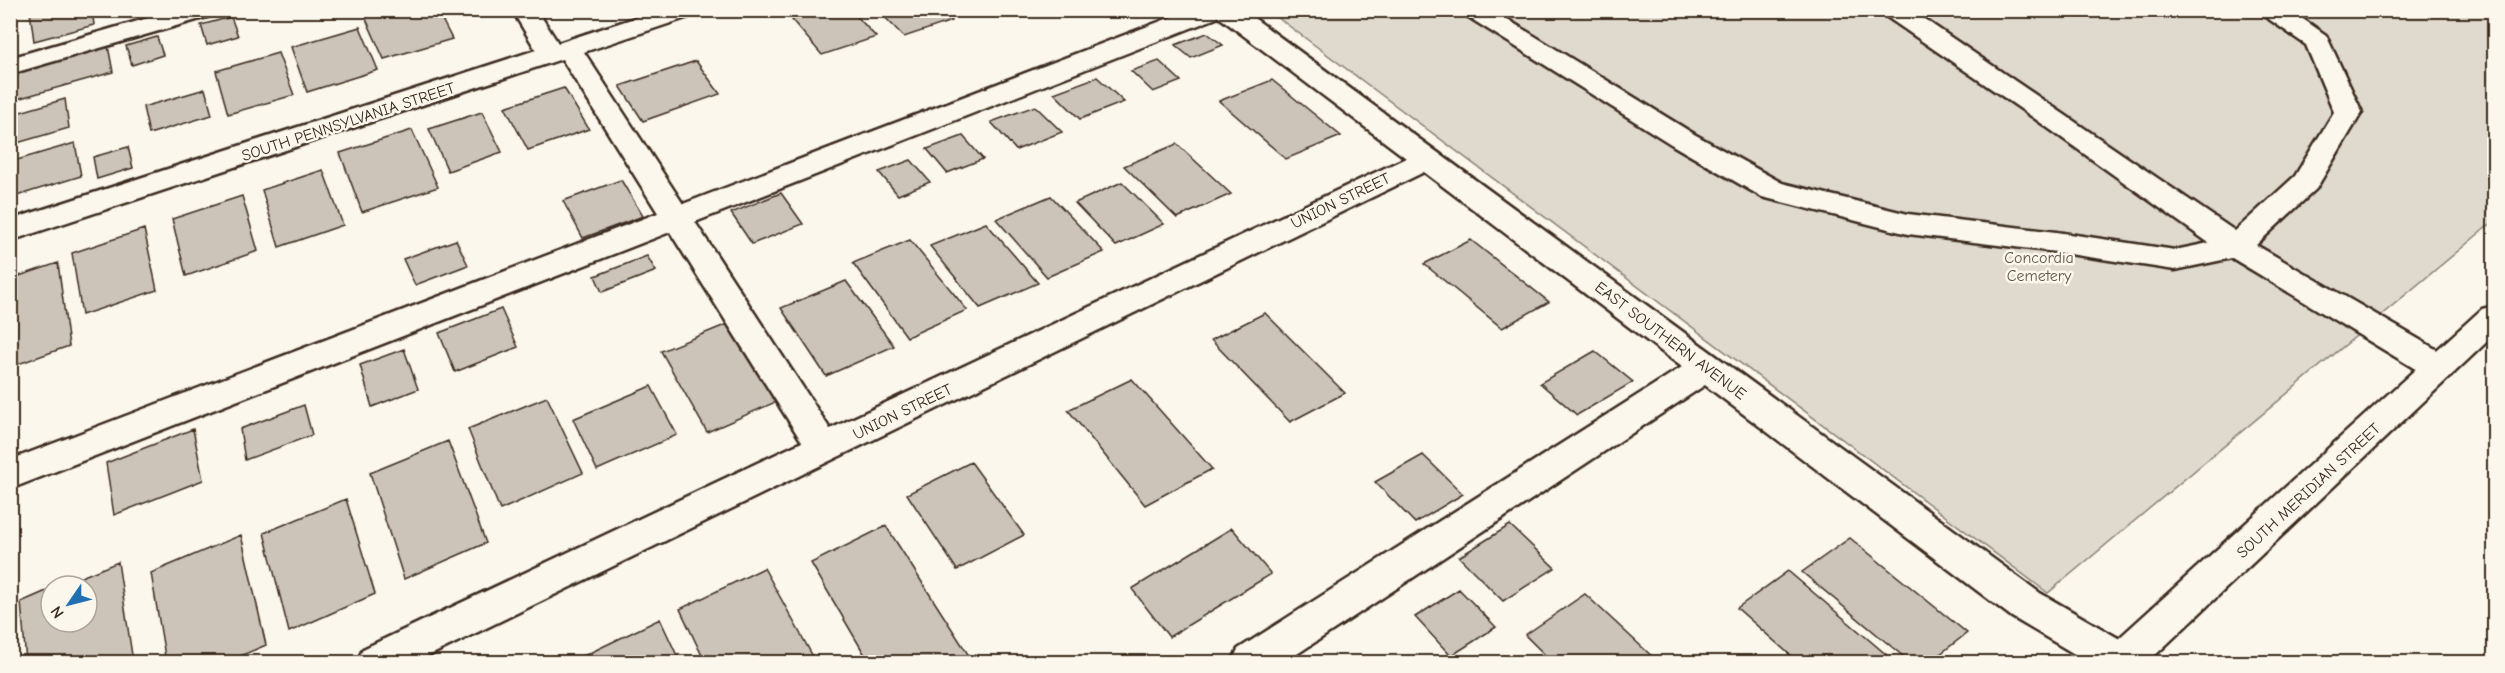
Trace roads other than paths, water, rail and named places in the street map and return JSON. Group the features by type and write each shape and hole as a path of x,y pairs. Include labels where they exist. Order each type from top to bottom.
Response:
{"street":[{"path":"10,66 205,10"},
{"path":"524,10 560,52 677,218 824,448"},
{"name":"SOUTH PENNSYLVANIA STREET","path":"10,231 686,10"},
{"path":"10,475 1214,10"},
{"name":"EAST SOUTHERN AVENUE","path":"1226,10 2026,605 2122,662"},
{"path":"1474,10 1684,141 1772,190 1908,224 2056,242 2175,260 2236,247 2306,182 2348,112 2317,41 2272,10"},
{"path":"1893,10 2044,112 2236,247 2439,368"},
{"name":"UNION STREET","path":"377,663 1427,159"},
{"name":"SOUTH MERIDIAN STREET","path":"2122,662 2494,317"},
{"path":"1252,663 1707,367"}],"park label":[{"name":"Concordia Cemetery","path":"2039,266"}]}
